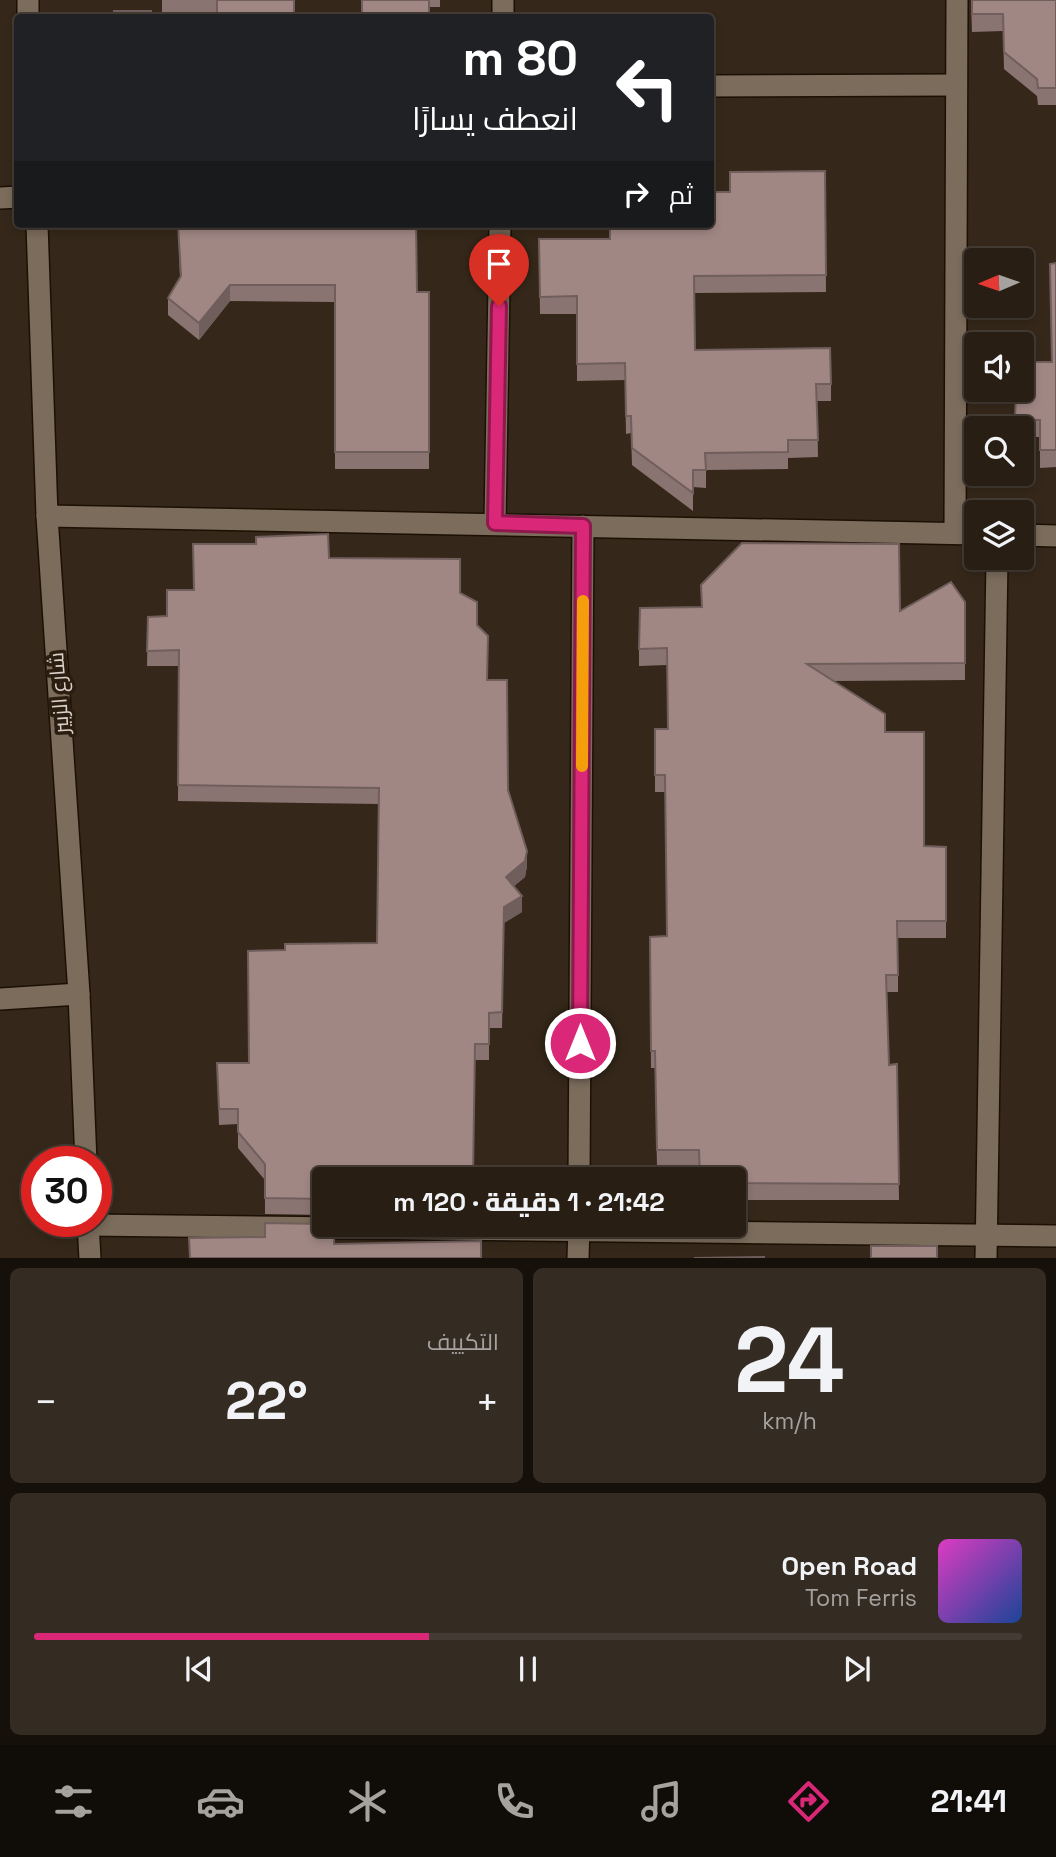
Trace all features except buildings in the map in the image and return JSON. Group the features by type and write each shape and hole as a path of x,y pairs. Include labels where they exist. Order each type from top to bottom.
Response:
{"street":[{"path":"954,533 957,0"},
{"path":"714,86 955,85"},
{"name":"شارع الزبير","path":"37,228 47,516 79,994 85,1146"},
{"path":"495,523 500,228"},
{"path":"47,516 964,533"},
{"path":"579,1167 583,526"},
{"path":"1034,535 1056,536"},
{"path":"986,1258 997,570"},
{"path":"0,999 79,994"},
{"path":"112,1223 312,1225"},
{"path":"746,1231 1056,1236"},
{"path":"89,1237 90,1258"},
{"path":"578,1258 579,1237"}],"slow traffic":[{"path":"582,766 583,601"}],"route":[{"path":"499,306 495,523 583,526 580,1043"}]}
